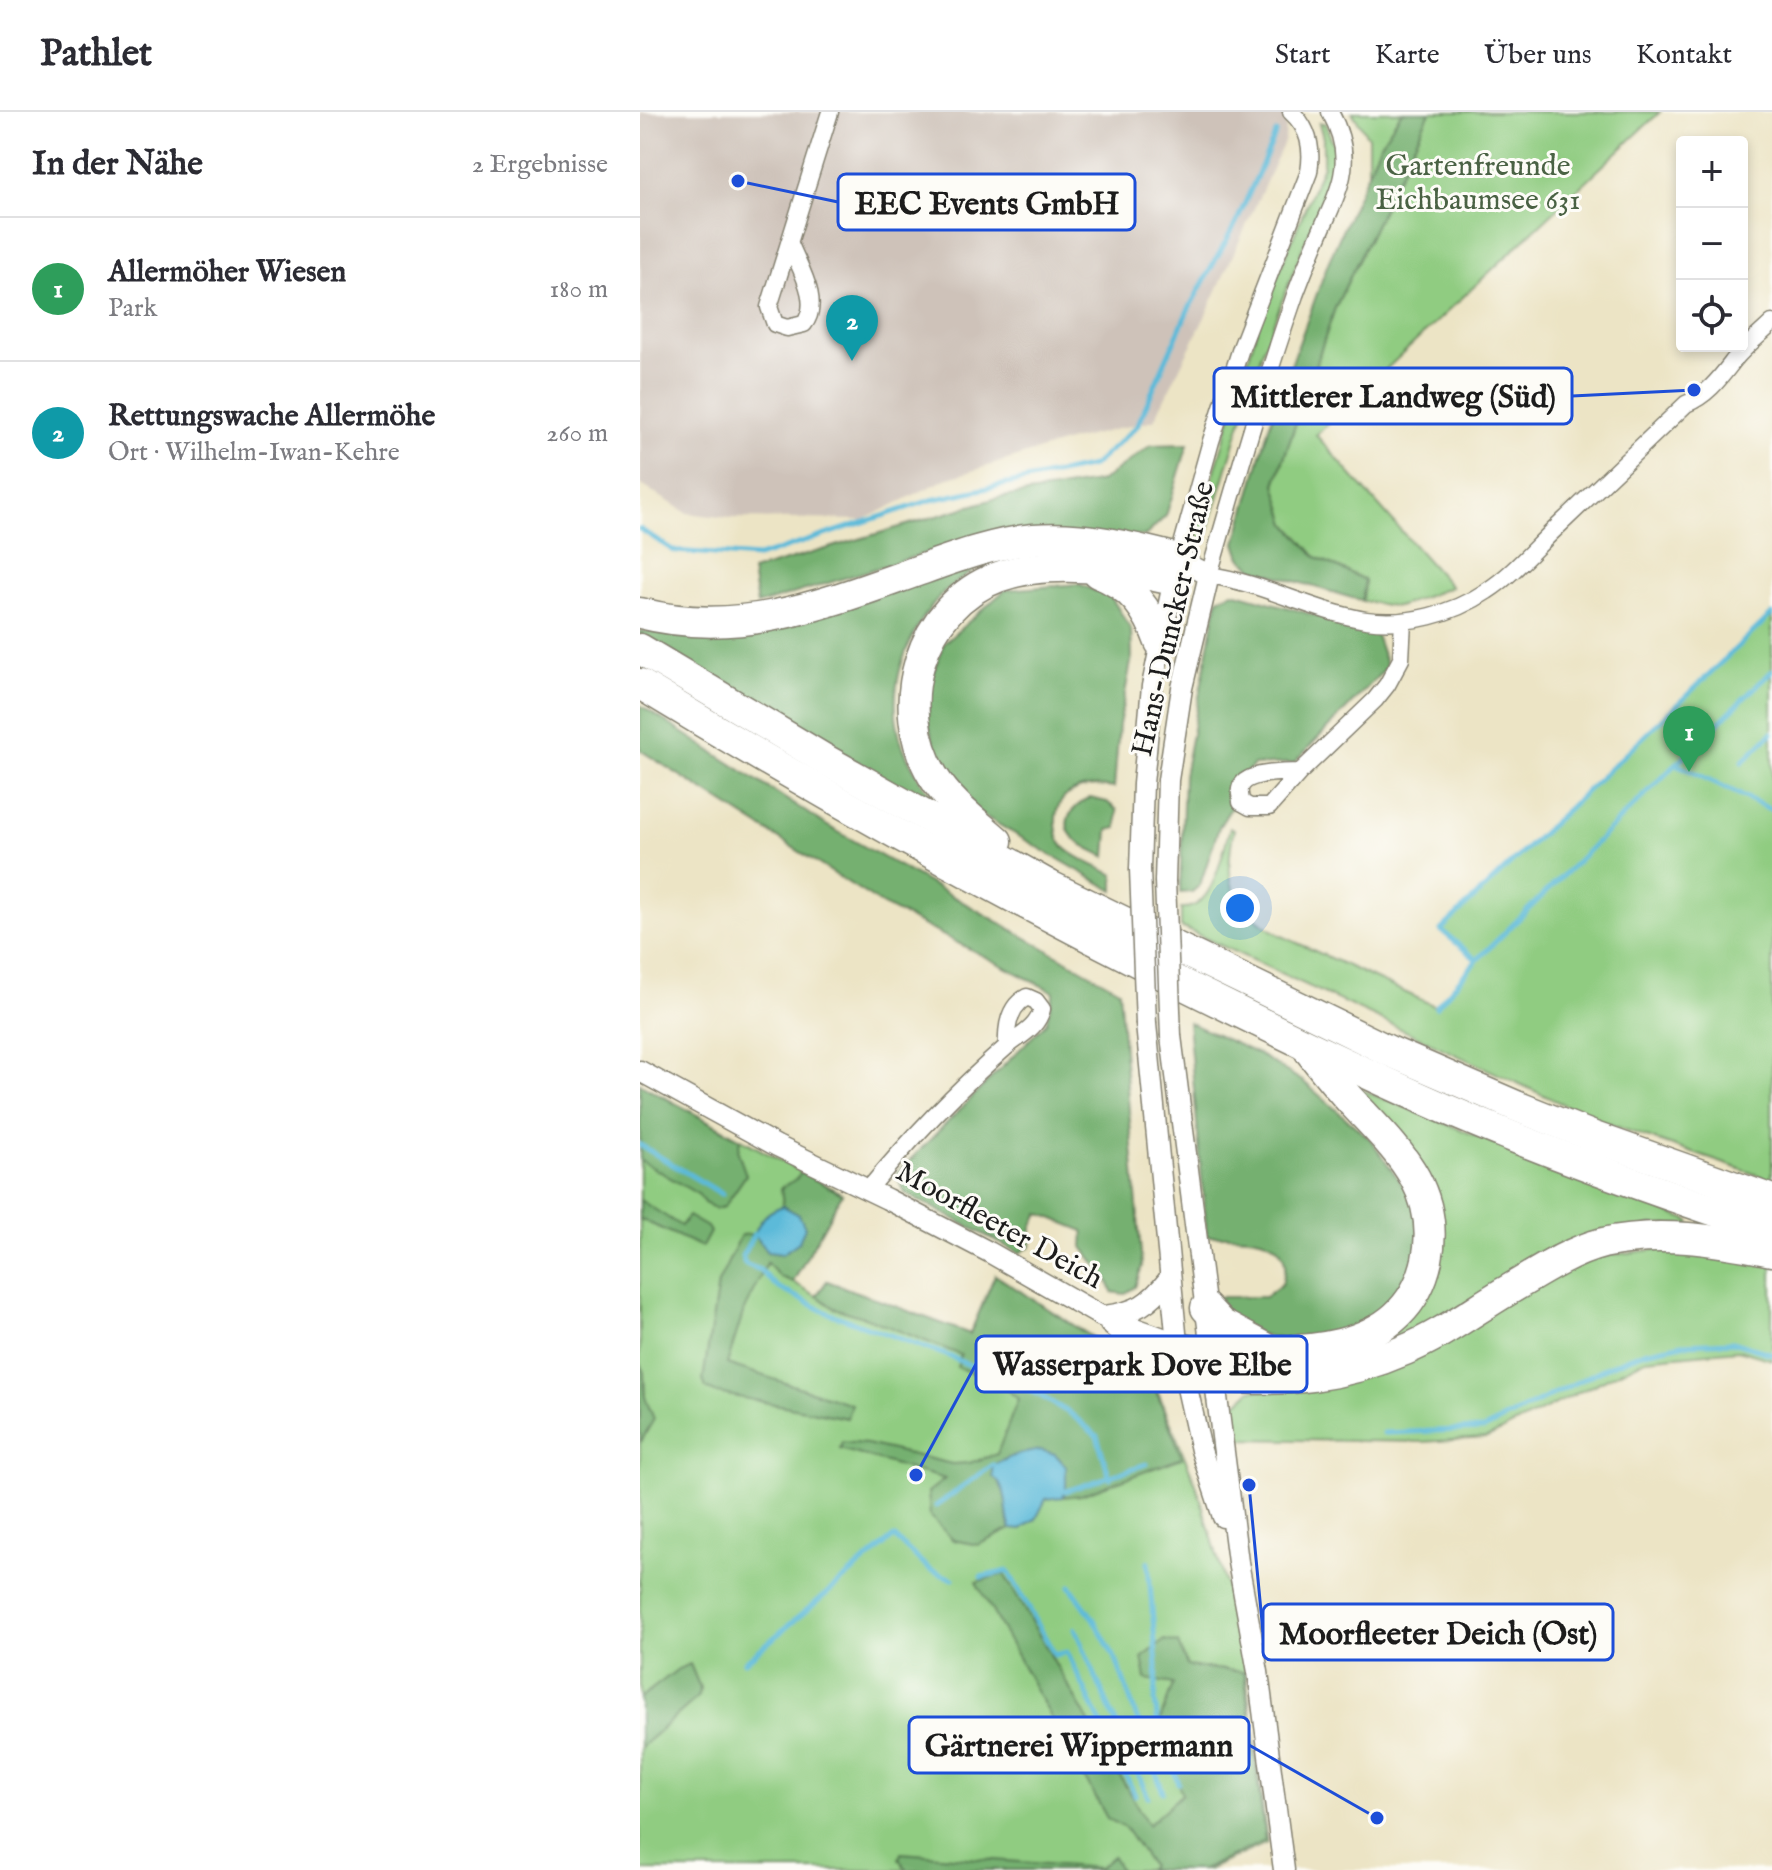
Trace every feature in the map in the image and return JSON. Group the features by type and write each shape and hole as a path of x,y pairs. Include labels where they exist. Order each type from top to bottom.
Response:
{"highway":[{"path":"640,613 717,622 773,617 807,609 976,550 1033,539 1081,538 1176,569"},
{"path":"1050,886 966,814 932,775 920,749 914,723 915,679 924,649 938,623 971,591 999,576 1028,569 1064,567 1136,572 1176,569"},
{"path":"1088,570 1116,581 1134,594 1149,615 1160,642"},
{"path":"640,649 824,759 1050,886 1461,1083 1594,1137 1772,1200"},
{"path":"640,684 888,829 1074,930 1305,1046 1474,1120 1772,1230"},
{"path":"1213,1363 1348,1342 1383,1326 1402,1310 1416,1291 1430,1247 1427,1205 1415,1179 1400,1155 1305,1046"},
{"path":"1213,1363 1284,1380 1312,1378 1357,1367 1407,1350 1560,1260 1602,1243 1653,1237 1711,1238 1772,1251"},
{"path":"1206,1308 1234,1333 1277,1353"}],"street":[{"path":"790,244 808,287 811,310 804,324 787,328 775,324 769,307 830,112"},
{"name":"Hans-Duncker-Straße","path":"1238,1562 1201,1450 1177,1343 1146,1024 1140,869 1146,732 1160,642 1176,569 1211,441 1241,348 1309,172 1311,158 1307,132 1291,112"},
{"name":"Hans-Duncker-Straße","path":"1238,1562 1171,1036 1165,881 1168,780 1182,688 1244,450 1305,268 1342,178 1344,150 1330,112"},
{"path":"1176,569 1234,579 1368,620 1403,621 1461,605 1500,582 1686,404 1701,398 1772,323"},
{"path":"1300,772 1387,685 1401,659 1403,621"},
{"name":"Moorfleeter Deich","path":"868,1190 903,1148 1007,1046"},
{"name":"Moorfleeter Deich","path":"640,1071 734,1124 1002,1258 1101,1316 1139,1349 1182,1369 1213,1363"},
{"name":"Moorfleeter Deich","path":"1101,1316 1138,1309 1169,1279"},
{"name":"Moorfleeter Deich","path":"1101,1316 1177,1343 1213,1363"},
{"path":"1238,1562 1258,1672 1284,1870"}],"shaded area":[{"path":"640,112 1287,112 1285,140 1204,319 1154,420 1068,441 946,479 863,520 730,518 687,513 640,484"}],"green space":[{"path":"1352,112 1402,112 1380,145 1368,176 1368,137"},
{"path":"1402,112 1430,112 1335,308 1275,484 1287,524 1316,557 1365,580 1362,601 1254,569 1241,558 1236,543 1270,423 1328,263 1380,145"},
{"name":"Gartenfreunde Eichbaumsee 631","path":"1430,112 1660,112 1316,435 1451,587 1398,607 1362,601 1365,580 1316,557 1287,524 1275,485 1335,308"},
{"path":"1319,123 1325,123 1336,151 1331,176 1262,352 1205,541 1196,534 1262,313 1323,165 1323,138"},
{"path":"1188,444 1166,516 1145,536 978,537 757,605 752,571 997,498 1102,481 1151,445"},
{"path":"982,564 934,603 915,631 898,679 896,712 901,740 915,771 940,810 640,635 640,631 748,635"},
{"path":"1079,584 1111,597 1131,629 1132,657 1119,725 1114,788 1093,787 1074,791 1060,803 1056,824 1064,847 1114,875 1114,891 977,812 940,764 927,719 931,680 944,643 1005,590"},
{"path":"1233,592 1375,632 1387,667 1294,763 1254,765 1235,784 1234,803 1219,827 1200,885 1192,892 1180,893 1184,775 1218,599"},
{"path":"1772,614 1772,1180 1597,1120 1181,927 1181,908 1192,906 1209,890 1230,828 1234,829 1229,864 1231,879 1234,892 1251,914 1280,935 1437,1007 1477,961 1441,930"},
{"path":"640,705 826,825 1119,990 1142,1266 1135,1287 1124,1294 1112,1292 1108,1281 1083,1247 1084,1231 1039,1213 1032,1227 1031,1246 1019,1253 905,1193 896,1174 1046,1023 1054,992 883,905 640,750"},
{"path":"1090,798 1107,802 1117,810 1117,828 1108,830 1106,857 1079,843 1068,827 1073,810"},
{"path":"1188,1022 1256,1053 1304,1082 1370,1139 1412,1198 1420,1232 1412,1269 1388,1307 1347,1331 1291,1339 1244,1334 1215,1297 1265,1297 1282,1284 1285,1264 1281,1253 1265,1240 1207,1236"},
{"path":"640,1084 842,1194 793,1282 816,1296 827,1281 970,1334 995,1275 1146,1371 1156,1387 1197,1487 1242,1641 1267,1843 1207,1870 640,1870"},
{"path":"640,1084 740,1139 738,1152 746,1175 724,1207 716,1209 704,1203 699,1195 640,1160"},
{"path":"1349,1085 1690,1221 1690,1225 1651,1225 1376,1354 1437,1212"},
{"path":"801,1172 842,1194 793,1282 780,1277 767,1263 744,1310 727,1364 851,1404 847,1418 717,1393 706,1388 703,1380 718,1283 741,1235 754,1234 767,1252 799,1215 783,1206 781,1188"},
{"path":"640,1200 681,1226 688,1216 707,1227 710,1232 702,1247 640,1219"},
{"path":"1693,1245 1772,1262 1772,1360 1738,1350 1646,1359 1487,1438 1422,1442 1238,1439 1235,1405 1251,1390 1309,1386 1585,1258"},
{"path":"995,1275 1145,1372 1155,1388 1182,1458 1081,1495 1062,1497 1066,1491 1015,1455 993,1465 993,1477 1002,1488 1011,1529 978,1545 953,1540 930,1516 928,1492 945,1479 840,1449 842,1442 867,1444 952,1464 969,1463 997,1454 1018,1399 1001,1385 957,1367 961,1355 834,1308 817,1296 827,1281 970,1334"},
{"path":"640,1364 644,1372 645,1397 654,1419 640,1443"},
{"path":"1004,1574 1148,1825 1182,1794 1157,1729 1173,1684 1146,1679 1142,1658 1165,1640 1178,1643 1187,1666 1244,1672 1265,1841 1202,1870 1147,1870 1151,1866 1126,1829 1107,1818 976,1582"},
{"path":"690,1664 700,1688 699,1696 640,1748 640,1698 678,1669"},
{"path":"901,1853 1099,1868 1113,1856 1120,1870 907,1870 899,1859"}],"water":[{"path":"783,1206 799,1215 805,1227 799,1242 782,1254 767,1252 754,1234 765,1216"},
{"path":"1040,1450 1055,1454 1066,1466 1066,1491 1062,1497 1046,1499 1036,1519 1020,1530 1011,1529 1002,1488 993,1477 993,1465 1015,1455"}],"waterway":[{"path":"640,529 674,551 758,557 931,500 1093,466 1137,426 1188,310 1236,223 1276,133"},
{"path":"1436,1007 1477,960 1441,930 1772,614"},
{"path":"1772,671 1676,764 1772,810"},
{"path":"1742,762 1772,733"},
{"path":"1477,960 1676,764"},
{"path":"640,1145 722,1194"},
{"path":"754,1234 742,1256 745,1264 760,1270 777,1287 828,1313 946,1355 1039,1395 1071,1414 1097,1436 1110,1478"},
{"path":"1384,1433 1484,1429 1609,1366 1644,1352 1683,1344 1733,1342 1772,1354"},
{"path":"1066,1491 1146,1464"},
{"path":"936,1506 993,1465"},
{"path":"745,1662 894,1537 930,1570 953,1579"},
{"path":"1148,1562 1157,1666 1155,1701 1158,1725 1178,1783"},
{"path":"981,1577 1008,1571 1055,1655 1067,1652 1135,1795"},
{"path":"1070,1586 1093,1618 1117,1662 1163,1792"},
{"path":"1075,1629 1148,1797"}],"place":[{"name":"EEC Events GmbH","path":"738,181"},
{"name":"Rettungswache Allermöhe","path":"852,361"},
{"name":"Mittlerer Landweg (Süd)","path":"1694,390"},
{"name":"Allermöher Wiesen","path":"1689,772"},
{"name":"Wasserpark Dove Elbe","path":"916,1475"},
{"name":"Moorfleeter Deich (Ost)","path":"1249,1485"},
{"name":"Gärtnerei Wippermann","path":"1377,1818"}]}
